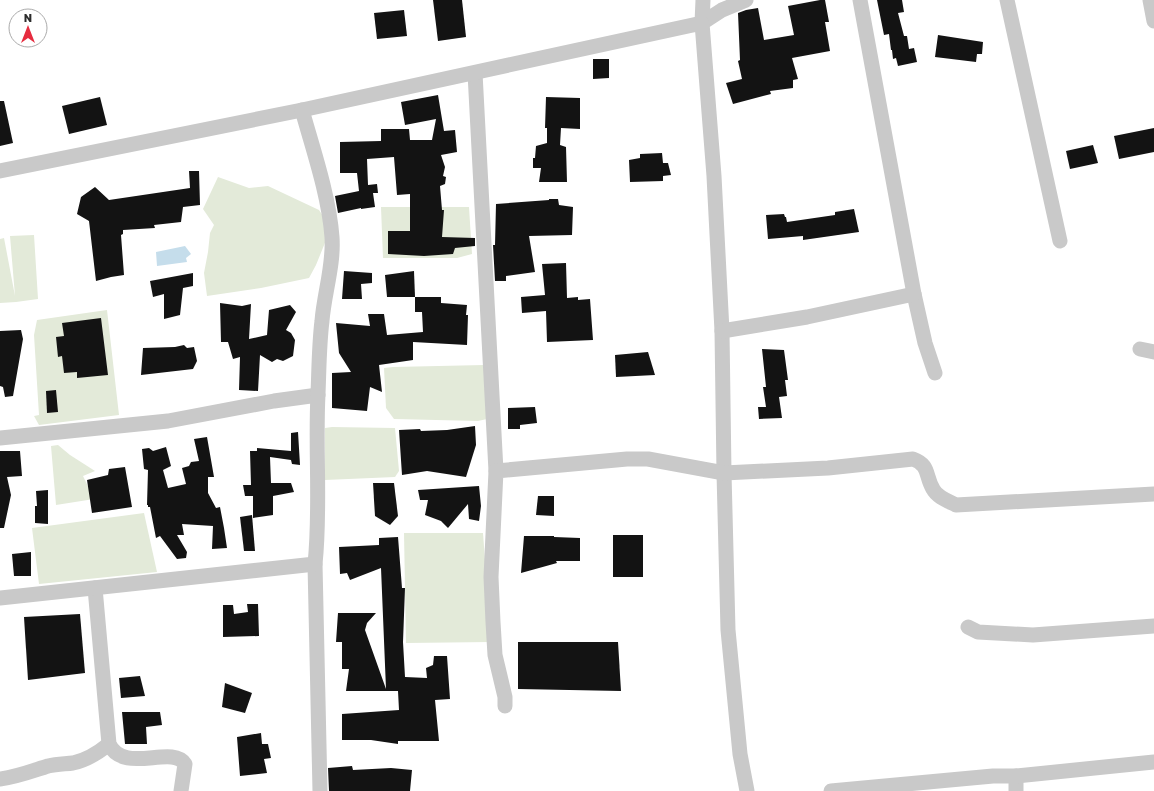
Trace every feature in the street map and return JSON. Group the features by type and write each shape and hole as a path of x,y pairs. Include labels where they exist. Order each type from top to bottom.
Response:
{"street":[{"path":"703,0 702,23 714,176 722,331 728,630 740,754 747,791"},
{"path":"0,172 302,110 702,23 722,10 746,0"},
{"path":"860,0 914,294 925,343 935,373"},
{"path":"1007,0 1060,241"},
{"path":"1150,0 1154,21"},
{"path":"475,72 496,472 491,577 492,622 496,655 505,697 504,706"},
{"path":"302,110 320,174 332,238 331,261 322,322 318,395 318,530 315,564 320,791"},
{"path":"722,331 807,318 914,294"},
{"path":"0,438 168,421 274,401 318,395"},
{"path":"496,472 627,459 648,460 724,474 828,468 913,459 920,461 925,467 933,490 941,498 956,505 1154,494"},
{"path":"0,598 315,564"},
{"path":"96,588 108,744 111,749 118,754 130,759 175,757 182,759 185,764 181,791"},
{"path":"968,626 978,632 1033,635 1154,626"},
{"path":"0,779 47,767 74,763 86,759 100,751 108,744"},
{"path":"831,791 993,776 1016,784 1154,762"}],"green space":[{"path":"218,177 249,188 268,186 319,210 331,228 309,278 261,288 207,296 204,273 210,233 214,225 203,209"},
{"path":"381,207 469,207 472,254 457,258 383,258"},
{"path":"34,235 38,299 0,303 0,239 4,238 15,296 10,236"},
{"path":"107,310 119,415 39,425 34,416 39,415 34,335 37,320"},
{"path":"484,365 487,419 478,421 394,419 386,408 384,368"},
{"path":"325,428 395,428 399,471 395,477 325,480"},
{"path":"58,445 70,455 95,471 83,476 94,499 56,505 51,446"},
{"path":"144,513 157,572 39,584 32,528"},
{"path":"404,533 483,533 491,642 406,643"}],"water":[{"path":"185,246 191,254 186,258 187,262 157,266 156,252"}],"building":[{"path":"433,0 462,0 466,37 438,41"},
{"path":"825,0 829,22 825,22 830,51 792,58 798,79 793,80 793,88 770,91 771,94 733,104 726,83 742,79 738,61 740,60 738,13 758,8 764,40 794,35 788,6"},
{"path":"877,0 902,0 904,12 898,13 904,36 907,36 909,49 914,48 917,62 898,66 896,58 893,59 889,34 884,35"},
{"path":"404,10 407,36 377,39 374,13"},
{"path":"938,35 983,42 982,54 977,54 976,62 935,57"},
{"path":"593,59 609,59 609,78 593,79"},
{"path":"438,95 444,131 455,130 457,152 441,155 445,167 443,176 446,177 445,184 440,186 442,210 444,210 442,237 475,238 475,246 455,248 453,254 424,256 388,254 388,231 410,231 410,194 397,195 394,157 367,159 368,185 377,184 378,193 373,193 375,207 361,208 338,213 335,196 359,191 357,173 340,173 340,142 381,141 381,129 409,129 410,140 432,140 436,119 405,125 401,102"},
{"path":"100,97 107,125 69,134 62,106"},
{"path":"546,97 580,98 580,129 561,128 560,145 566,147 567,182 539,182 541,168 533,168 533,158 535,158 536,146 547,143 547,128 545,128"},
{"path":"0,101 4,101 13,143 0,146"},
{"path":"1154,128 1154,152 1119,159 1114,136"},
{"path":"1093,145 1098,163 1070,169 1066,151"},
{"path":"662,153 663,163 668,163 671,175 663,176 663,181 630,182 629,160 640,158 640,154"},
{"path":"189,171 199,171 200,205 183,207 181,222 154,225 155,228 123,230 123,234 121,235 124,275 96,281 89,221 77,214 81,197 95,187 109,200 190,188"},
{"path":"558,199 559,205 573,207 572,235 529,236 535,272 506,276 506,281 495,281 493,245 495,245 496,204"},
{"path":"854,209 859,232 803,240 803,236 768,239 766,215 784,214 787,222 835,215 835,212"},
{"path":"566,263 567,298 578,297 578,300 590,299 593,340 547,342 546,311 522,313 521,297 545,295 542,264"},
{"path":"344,271 372,273 372,283 361,284 362,299 342,299"},
{"path":"414,271 415,297 387,297 385,275"},
{"path":"193,273 193,286 183,288 180,315 164,319 164,294 153,297 150,281"},
{"path":"415,297 441,297 441,303 467,305 467,345 413,342 413,360 379,365 382,392 370,387 367,411 332,408 332,373 351,372 339,353 336,323 370,326 368,314 384,314 387,335 423,332 422,312 415,312"},
{"path":"220,303 242,306 251,304 249,339 267,335 269,310 290,305 296,312 286,330 291,333 295,340 293,356 283,361 277,359 272,362 260,355 258,391 239,390 240,357 233,359 228,342 221,342"},
{"path":"101,318 108,375 77,378 77,372 64,373 62,356 58,357 56,337 64,336 62,323"},
{"path":"21,330 23,339 13,396 5,397 3,387 0,386 0,331"},
{"path":"184,345 187,348 194,347 197,361 193,369 141,375 143,348 175,347"},
{"path":"762,349 784,350 788,380 785,380 787,396 779,397 782,418 759,419 758,407 766,407 763,387 766,387"},
{"path":"648,352 655,375 616,377 615,355"},
{"path":"56,390 58,412 47,413 46,391"},
{"path":"535,407 537,423 520,425 520,429 508,429 508,408"},
{"path":"475,426 476,445 466,477 427,471 402,475 399,430 447,430"},
{"path":"298,432 300,465 292,464 291,460 270,457 271,483 291,483 294,492 273,496 273,515 253,518 253,496 245,496 243,485 251,485 250,451 257,451 257,448 291,451 291,433"},
{"path":"207,437 214,477 208,477 208,493 216,508 220,507 227,548 212,549 213,526 182,524 184,535 177,535 187,552 186,558 177,559 160,536 156,538 150,507 147,505 148,470 144,469 142,449 149,448 153,451 166,447 171,466 163,470 168,488 186,484 182,468 189,466 191,462 199,461 194,439"},
{"path":"0,451 20,451 22,476 7,477 11,495 4,528 0,528"},
{"path":"125,467 132,507 92,513 87,480 108,475 109,469"},
{"path":"373,483 394,483 398,516 390,525 375,516"},
{"path":"479,486 481,506 479,521 469,519 468,504 448,528 441,521 425,515 428,500 420,500 418,490"},
{"path":"48,490 48,524 35,523 35,506 37,506 36,491"},
{"path":"538,496 554,496 554,516 536,515"},
{"path":"252,515 255,551 244,551 240,517"},
{"path":"613,535 643,535 643,577 613,577"},
{"path":"524,536 580,538 580,561 556,561 557,563 521,573"},
{"path":"398,537 402,588 405,588 403,642 405,677 427,678 426,668 433,665 434,656 447,656 450,699 435,700 439,741 398,741 398,744 371,740 342,740 342,714 399,710 398,691 346,691 349,669 342,669 342,642 336,642 338,613 376,613 367,623 365,630 386,689 381,568 350,580 347,573 340,574 339,547 379,545 379,538"},
{"path":"31,552 31,576 14,576 12,554"},
{"path":"247,604 258,604 259,636 223,637 223,605 233,605 234,614 248,612"},
{"path":"80,614 85,673 28,680 24,617"},
{"path":"518,642 618,642 621,691 518,689"},
{"path":"140,676 145,696 121,698 119,678"},
{"path":"225,683 252,693 245,713 222,707"},
{"path":"122,712 160,712 162,725 146,727 147,744 125,744"},
{"path":"261,733 262,744 268,744 271,758 264,759 267,773 240,776 237,737"},
{"path":"352,766 353,770 391,768 412,770 410,791 329,791 328,768"}]}
